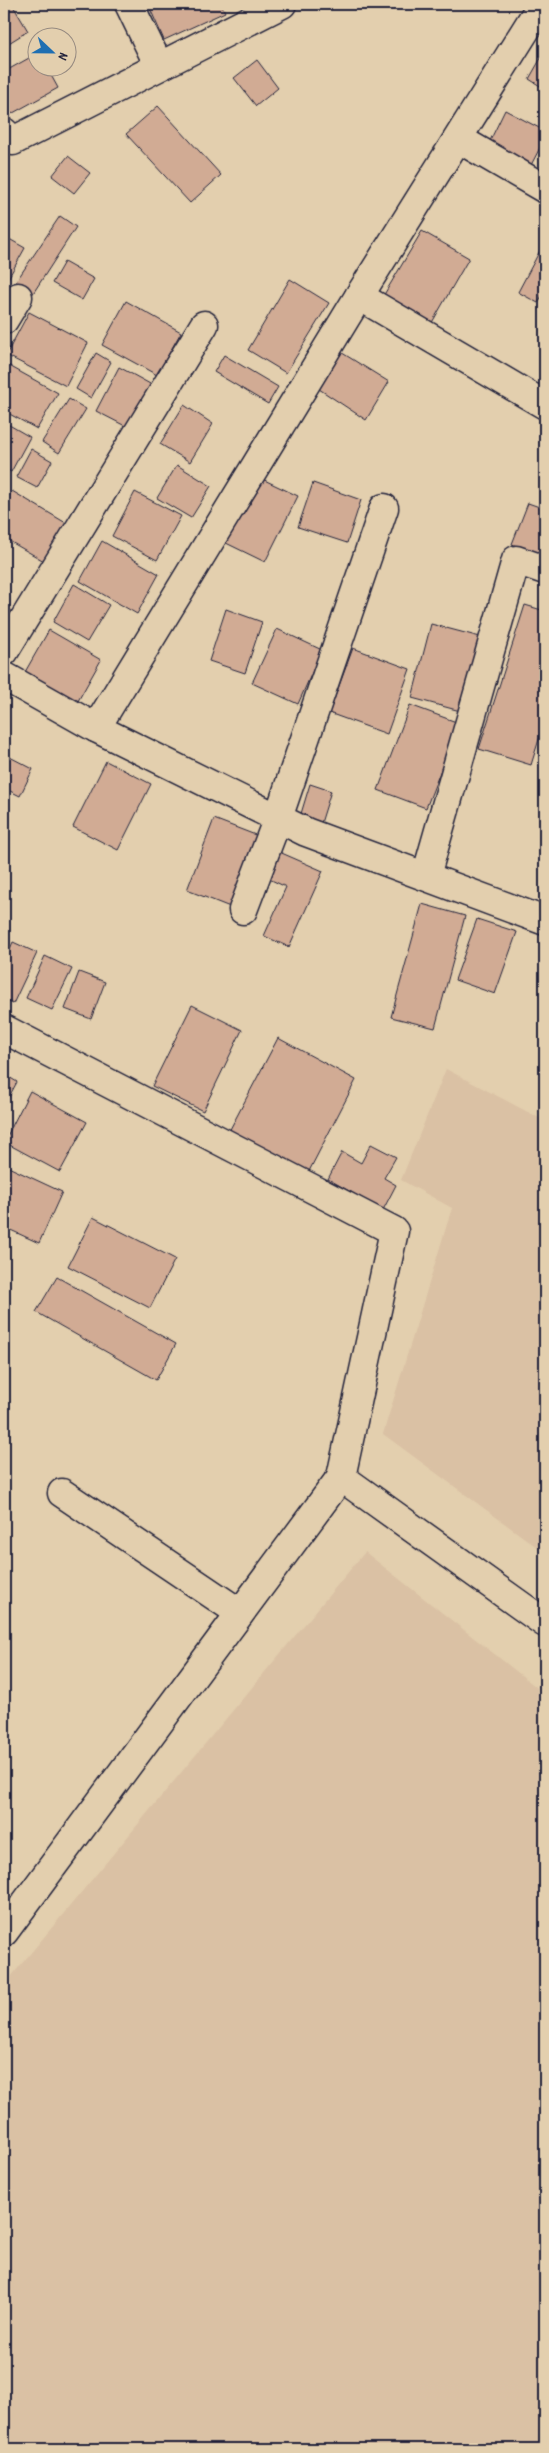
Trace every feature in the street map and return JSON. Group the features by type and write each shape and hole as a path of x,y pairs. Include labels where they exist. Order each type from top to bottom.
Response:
{"street":[{"path":"129,4 159,66"},
{"path":"4,132 12,141 282,4"},
{"path":"96,728 359,296 459,140 542,4"},
{"path":"459,140 545,189"},
{"path":"359,296 545,405"},
{"path":"4,320 18,297"},
{"path":"4,652 204,325"},
{"path":"242,910 278,818 384,508"},
{"path":"426,876 516,560 545,570"},
{"path":"4,676 96,728 306,832 545,921"},
{"path":"4,1029 394,1232 341,1477 4,1932"},
{"path":"341,1477 545,1623"},
{"path":"62,1493 240,1613"}],"shaded area":[{"path":"446,1069 545,1121 545,1553 383,1434 452,1208 401,1180"},
{"path":"365,1552 545,1694 545,2449 4,2449 4,1985"}],"building":[{"path":"4,4 12,4 28,31 4,46"},
{"path":"148,4 221,4 225,12 164,40"},
{"path":"545,51 545,89 529,79"},
{"path":"28,59 28,78 52,78 58,88 4,118 4,72"},
{"path":"257,60 278,88 256,106 234,78"},
{"path":"158,106 221,175 190,203 126,134"},
{"path":"505,110 545,131 545,138 529,169 487,147"},
{"path":"68,156 90,173 74,193 52,176"},
{"path":"60,216 76,227 32,295 15,283"},
{"path":"422,231 469,258 430,326 382,298"},
{"path":"4,236 25,248 4,286"},
{"path":"545,241 545,290 538,303 518,292"},
{"path":"64,262 94,279 82,300 52,283"},
{"path":"290,279 329,303 286,373 248,350"},
{"path":"126,301 181,332 157,375 102,345"},
{"path":"29,312 88,343 66,386 6,355"},
{"path":"339,351 389,382 366,420 316,387"},
{"path":"96,353 111,362 91,398 76,389"},
{"path":"224,355 278,387 268,404 214,372"},
{"path":"4,363 58,393 37,429 4,411"},
{"path":"119,367 152,385 129,428 96,411"},
{"path":"69,399 86,409 59,453 42,442"},
{"path":"184,405 213,424 190,462 160,444"},
{"path":"4,422 30,437 11,472 4,468"},
{"path":"31,449 52,461 37,488 16,477"},
{"path":"177,465 211,486 191,518 157,498"},
{"path":"258,477 298,496 265,562 226,543"},
{"path":"313,483 361,500 347,543 298,527"},
{"path":"12,491 66,523 44,561 4,538 4,505"},
{"path":"135,492 181,516 157,560 112,536"},
{"path":"528,503 545,509 545,536 538,555 512,544"},
{"path":"102,541 159,574 137,614 80,581"},
{"path":"74,584 109,605 87,642 53,622"},
{"path":"525,605 545,611 545,720 531,765 479,749"},
{"path":"226,609 262,622 245,673 209,661"},
{"path":"431,624 484,638 464,712 412,698"},
{"path":"277,629 322,650 298,704 252,683"},
{"path":"49,630 101,660 74,708 21,679"},
{"path":"353,648 410,669 387,734 329,713"},
{"path":"410,705 459,723 426,808 378,790"},
{"path":"4,754 33,769 20,796 4,788"},
{"path":"106,761 151,784 118,850 73,827"},
{"path":"310,784 331,791 321,823 300,817"},
{"path":"214,819 258,836 230,907 187,890"},
{"path":"277,851 323,871 289,947 264,936 286,887 265,877"},
{"path":"422,904 465,916 435,1028 391,1017"},
{"path":"477,919 517,932 495,994 455,980"},
{"path":"13,942 37,953 13,1004 4,1000 4,962"},
{"path":"45,956 72,969 52,1010 26,998"},
{"path":"79,972 105,982 91,1019 65,1009"},
{"path":"192,1005 242,1030 203,1111 152,1086"},
{"path":"278,1038 356,1080 305,1179 226,1137"},
{"path":"4,1074 17,1082 4,1106"},
{"path":"30,1091 87,1122 60,1172 4,1142"},
{"path":"371,1144 396,1157 384,1178 396,1185 383,1210 328,1179 342,1152 361,1163"},
{"path":"4,1165 62,1192 39,1243 4,1227"},
{"path":"93,1217 175,1259 150,1308 68,1266"},
{"path":"57,1277 176,1344 156,1380 36,1312"}]}
